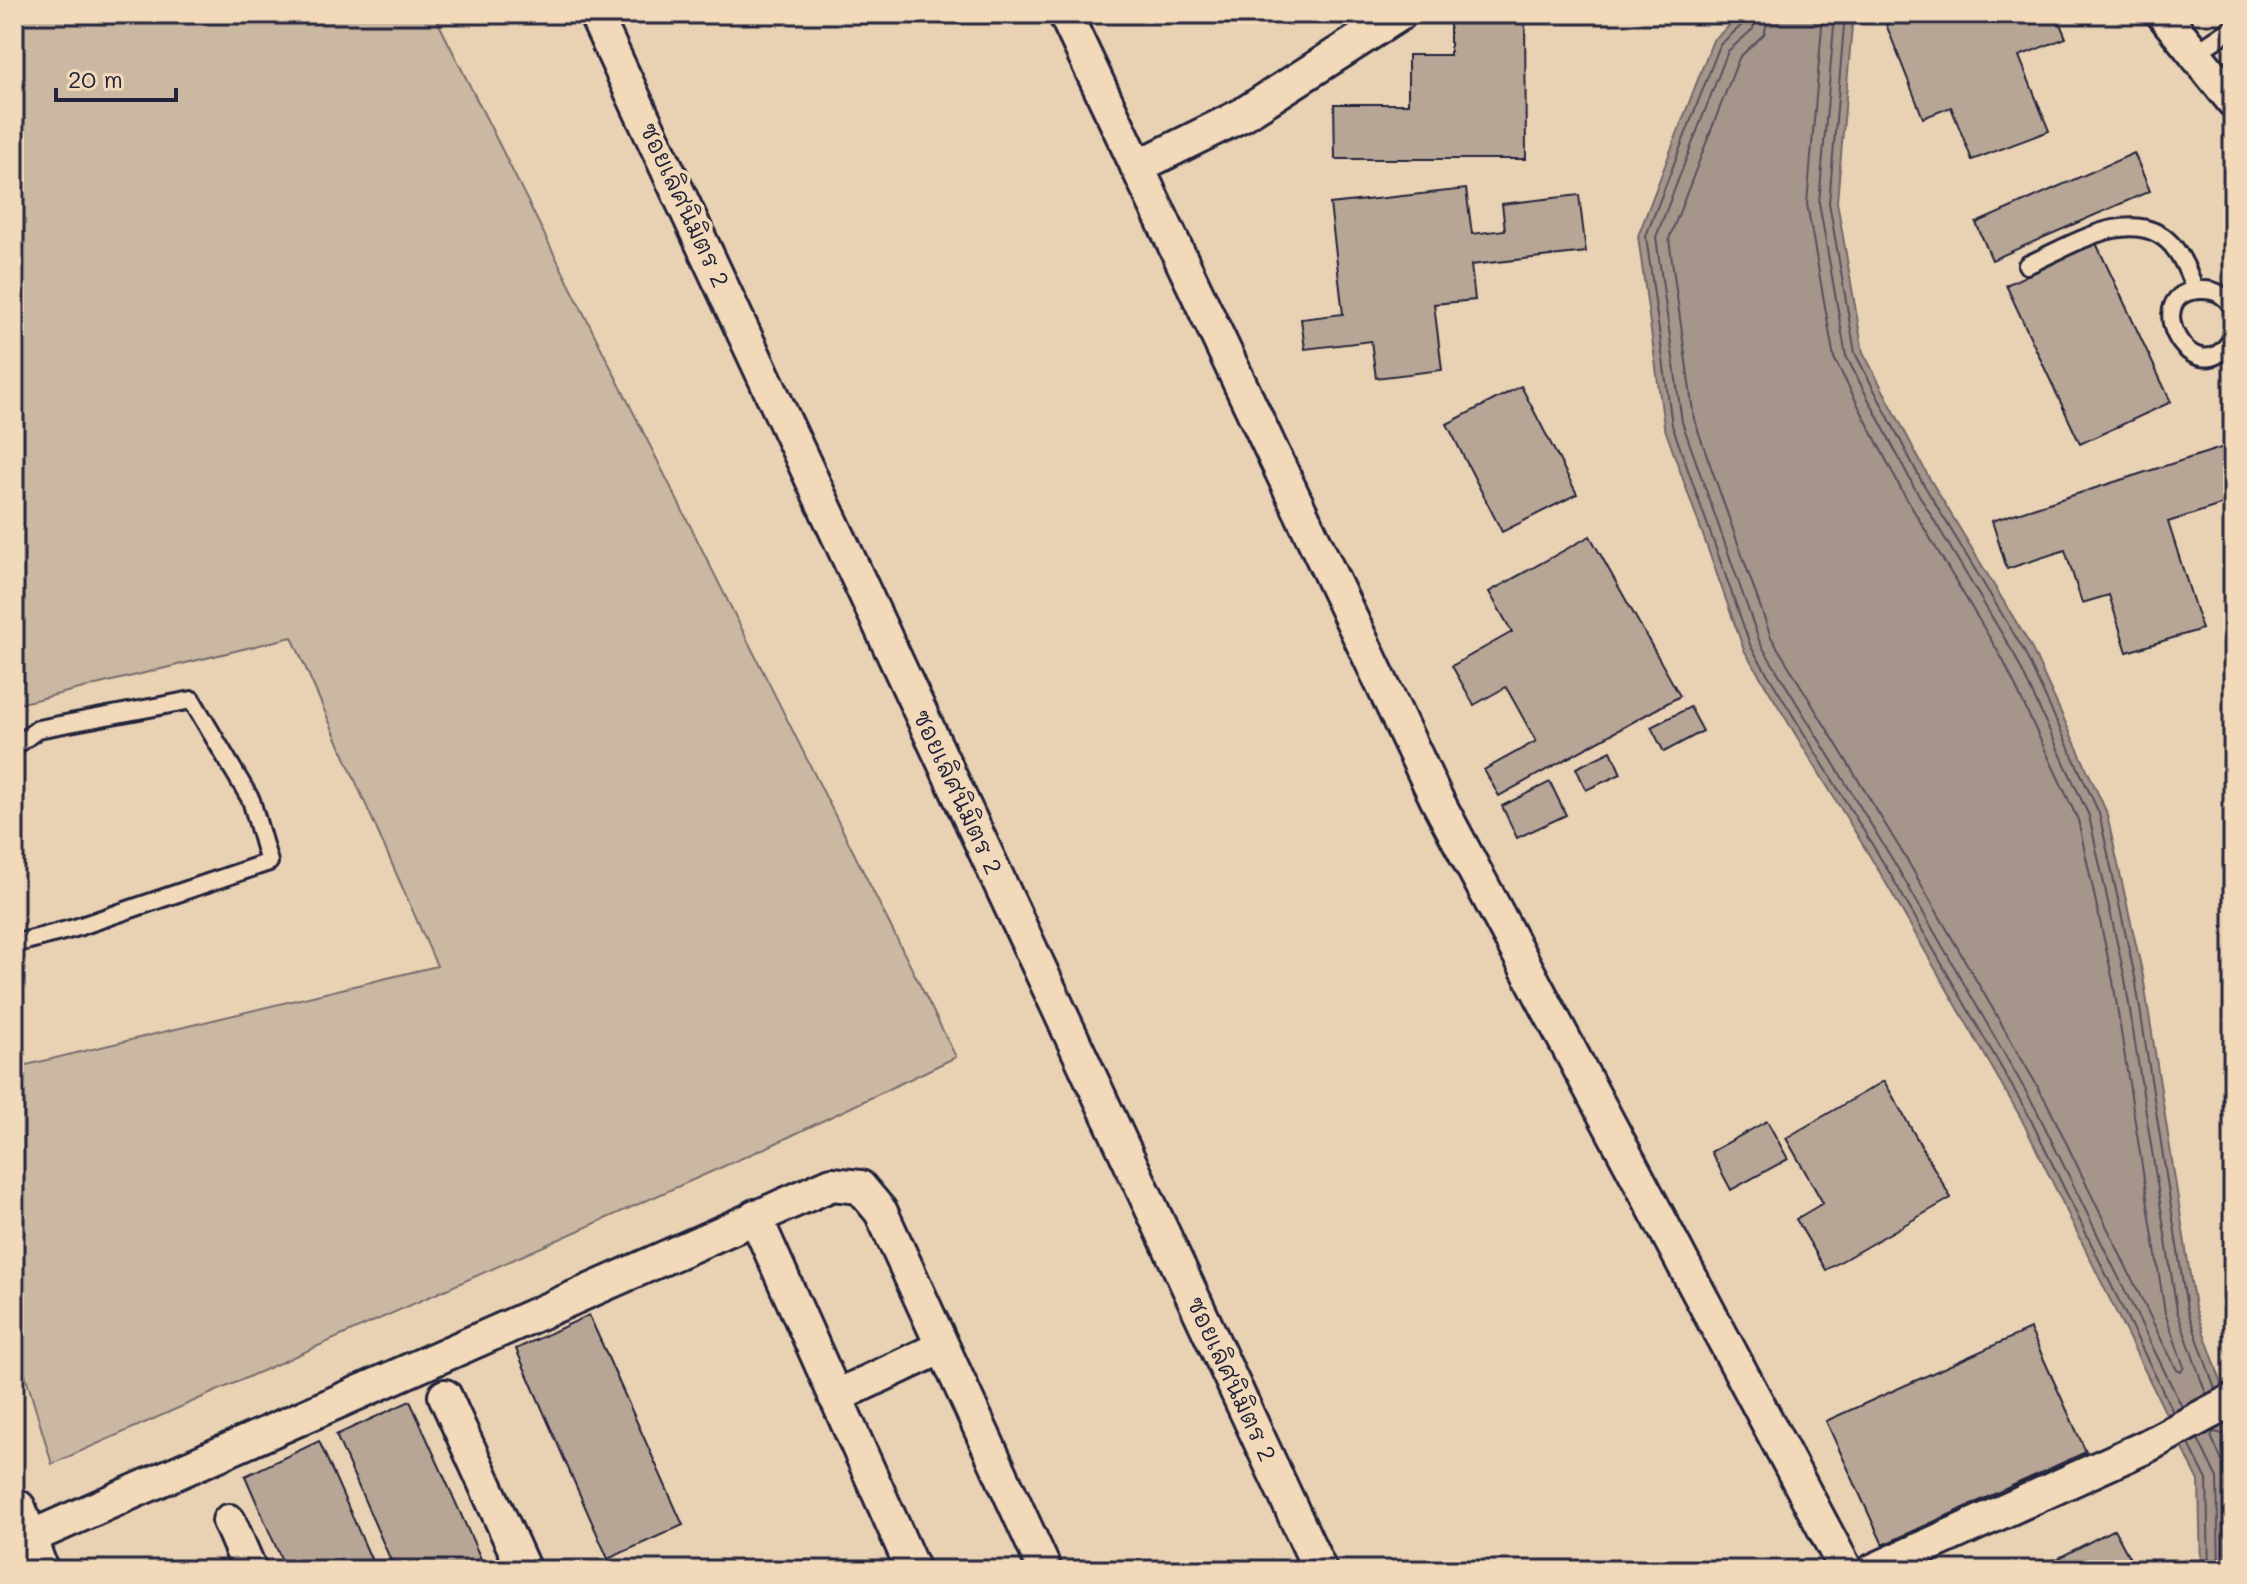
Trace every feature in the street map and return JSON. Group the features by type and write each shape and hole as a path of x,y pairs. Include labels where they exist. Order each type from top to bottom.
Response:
{"street":[{"name":"ซอยเลิศนิมิตร 2","path":"595,14 1320,1570"},
{"path":"1065,14 1436,798 1846,1570"},
{"path":"1137,167 1242,115 1400,14"},
{"path":"2163,14 2197,52 2233,101"},
{"path":"24,1540 832,1184 860,1187 881,1212 1045,1570"},
{"path":"755,1216 913,1570"},
{"path":"835,1397 942,1347"},
{"path":"445,1396 524,1570"},
{"path":"1874,1570 2145,1447 2233,1400"},
{"path":"229,1521 250,1570"}],"lane":[{"path":"2197,52 2233,28"},
{"path":"2027,265 2098,234 2125,226 2153,231 2170,242 2181,257 2195,290"},
{"path":"2233,308 2228,299 2213,290 2195,290 2180,298 2171,313 2171,331 2180,346 2195,355 2212,355 2227,346 2233,337"},
{"path":"14,747 38,729 192,700 251,800 269,862 75,928 14,944"}],"shaded area":[{"path":"14,14 434,14 956,1057 774,1144 52,1464 14,1337 14,1068 437,966 292,637 14,705"}],"water":[{"path":"1743,14 1853,14 1837,202 1863,352 1928,476 2030,645 2106,811 2143,976 2195,1307 2233,1416 2233,1570 2201,1570 2199,1481 2021,1118 1882,876 1744,650 1664,426 1638,236 1713,40"}],"building":[{"path":"1882,14 2056,14 2066,38 2019,56 2049,131 1972,160 1951,107 1923,118"},
{"path":"1525,16 1526,159 1335,159 1334,104 1408,104 1408,55 1450,55 1450,17"},
{"path":"2134,153 2150,191 1992,260 1976,223"},
{"path":"1466,189 1472,234 1505,230 1502,204 1579,195 1586,252 1471,265 1475,300 1434,304 1442,370 1376,378 1371,341 1305,349 1301,319 1343,314 1330,204"},
{"path":"2096,243 2171,402 2080,444 2006,285"},
{"path":"1521,386 1577,494 1502,532 1447,424"},
{"path":"2224,447 2233,476 2233,501 2168,522 2202,629 2127,652 2109,595 2082,603 2065,550 2007,569 1992,521"},
{"path":"1590,536 1680,696 1499,796 1484,770 1536,741 1506,687 1474,705 1452,666 1512,632 1489,592"},
{"path":"1690,707 1703,731 1664,752 1651,727"},
{"path":"1611,751 1621,774 1586,790 1576,768"},
{"path":"1550,782 1566,815 1517,838 1502,806"},
{"path":"1884,1081 1951,1198 1826,1270 1796,1219 1823,1203 1786,1138"},
{"path":"1767,1121 1788,1159 1731,1190 1711,1152"},
{"path":"589,1315 683,1525 608,1559 516,1349"},
{"path":"2030,1329 2086,1452 1883,1545 1826,1421"},
{"path":"410,1401 486,1570 395,1570 336,1435"},
{"path":"319,1441 376,1570 286,1570 245,1476"},
{"path":"2114,1529 2136,1570 2036,1570"}]}
